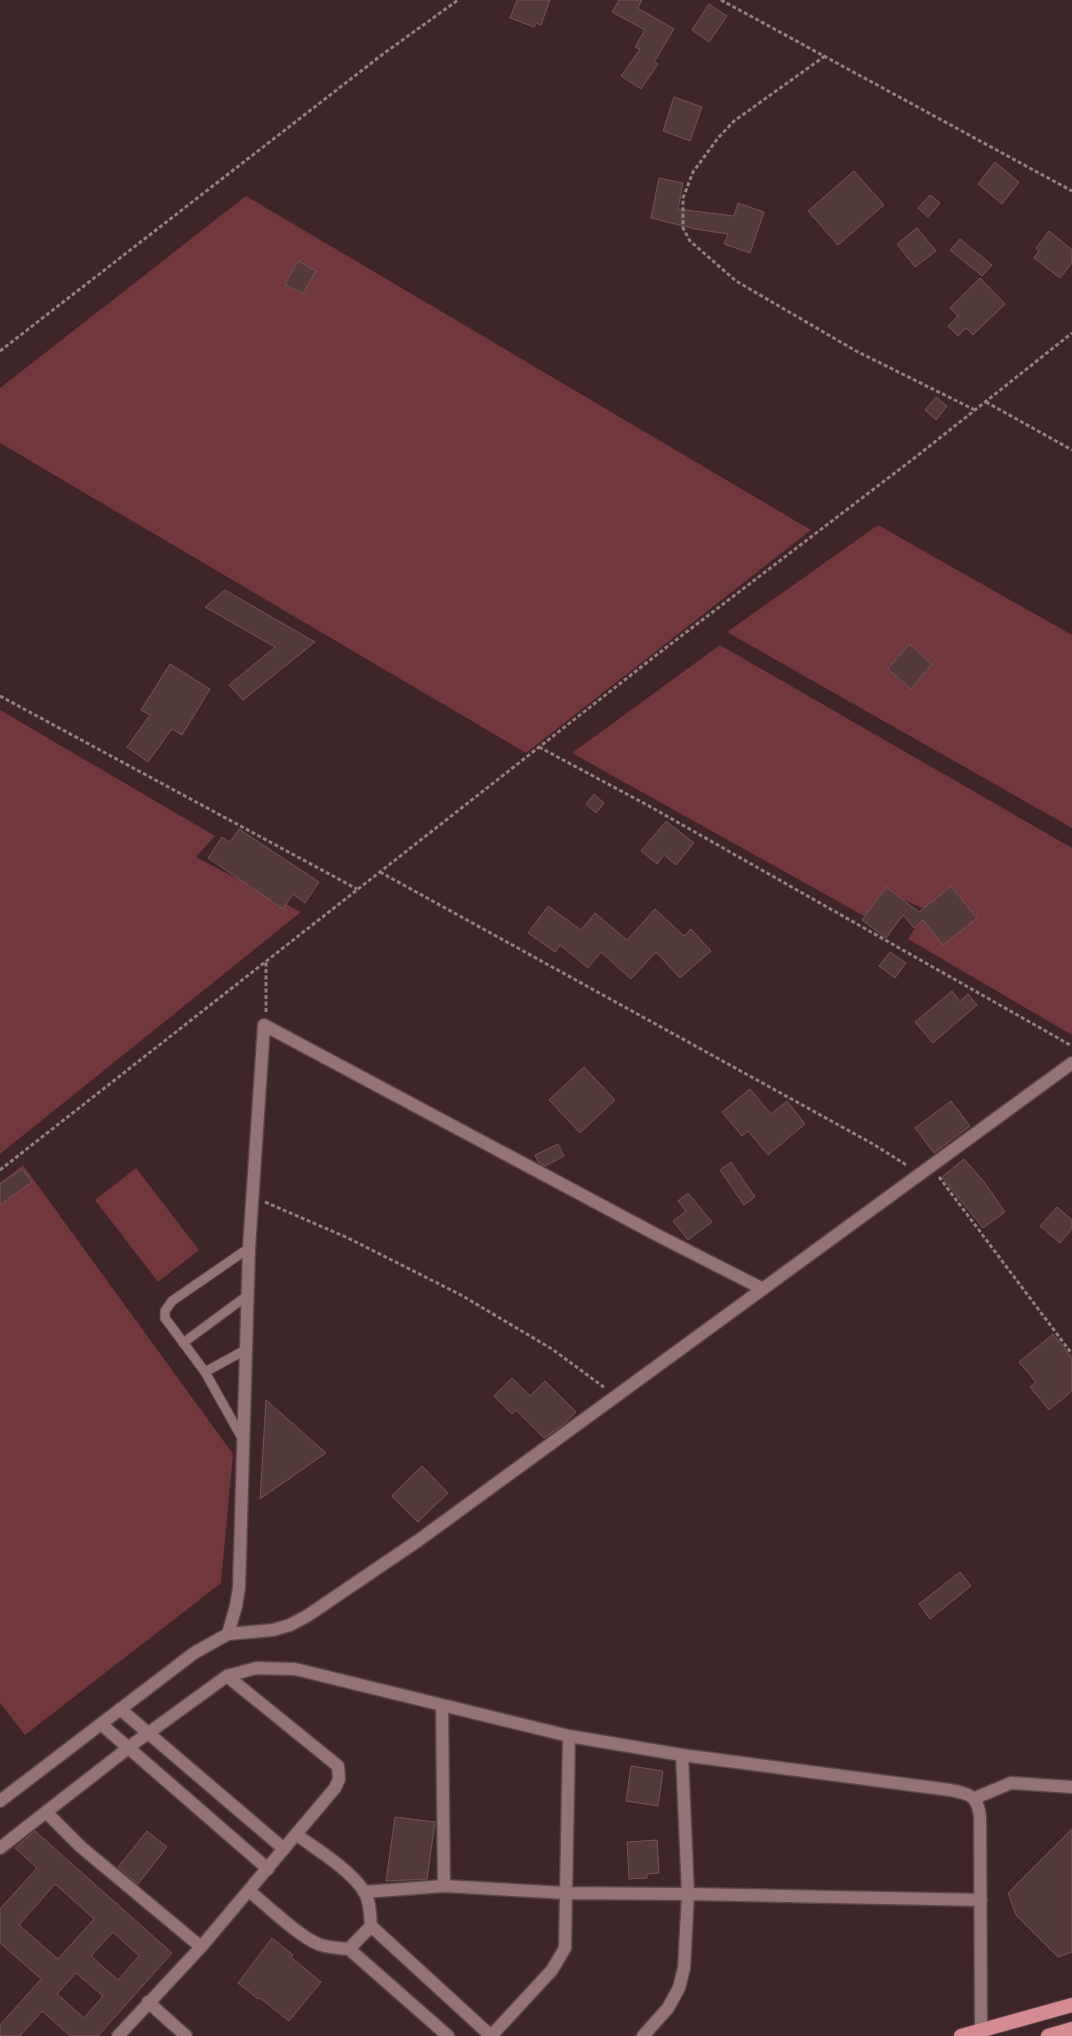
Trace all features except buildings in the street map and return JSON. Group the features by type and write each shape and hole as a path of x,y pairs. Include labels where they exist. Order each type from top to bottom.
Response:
{"highway":[{"path":"961,2036 1072,2005"},
{"path":"1048,2036 1070,2031"}],"street":[{"path":"228,1634 239,1588 249,1248 264,1025 648,1231 763,1289"},
{"path":"0,1801 194,1653 228,1634 273,1630 290,1625 307,1616 427,1534 1072,1063"},
{"path":"0,1848 128,1748 227,1676 256,1668 295,1669 569,1736 682,1756 950,1790 965,1793 974,1798 979,1806 981,2030"},
{"path":"118,2036 201,1947 297,1835 335,1788 339,1779 338,1766 227,1676"},
{"path":"442,1705 444,1886"},
{"path":"120,1710 284,1849"},
{"path":"101,1724 268,1868"},
{"path":"297,1835 344,1871 364,1892 370,1910 371,1926 491,2036 552,1970 561,1956 566,1942 569,1736"},
{"path":"643,2036 668,2008 679,1988 684,1968 688,1894 682,1756"},
{"path":"974,1798 1011,1783 1072,1787"},
{"path":"46,1812 81,1847 201,1947"},
{"path":"364,1892 444,1886 566,1893 981,1900"},
{"path":"249,1891 303,1934 318,1943 333,1948 349,1949 448,2036"},
{"path":"349,1949 371,1926"},
{"path":"148,2002 186,2036"}],"lane":[{"path":"242,1438 205,1372 165,1318 172,1301 249,1248"},
{"path":"183,1343 248,1295"},
{"path":"205,1372 247,1349"}],"path":[{"path":"0,351 383,54 458,0"},
{"path":"721,0 1072,191"},
{"path":"824,56 734,121 718,138 693,172 683,198 683,228 690,241 736,281 856,351 975,410"},
{"path":"0,1170 357,889 986,402 1072,333"},
{"path":"986,402 1072,450"},
{"path":"0,696 357,889"},
{"path":"539,747 649,806 1072,1046"},
{"path":"380,872 873,1144 926,1171 1072,1354"},
{"path":"264,1025 267,1007 266,962"},
{"path":"253,1196 348,1238 461,1296 552,1349 617,1396"}],"shaded area":[{"path":"246,196 811,530 526,753 0,443 0,388"},
{"path":"878,525 1072,635 1072,828 727,632"},
{"path":"720,645 1072,848 1072,1035 908,939 927,910 888,893 864,916 572,753"},
{"path":"0,710 215,836 196,857 301,912 0,1154"},
{"path":"23,1165 233,1454 221,1583 25,1735 0,1703 0,1183"},
{"path":"136,1168 199,1250 158,1282 95,1200"}]}
